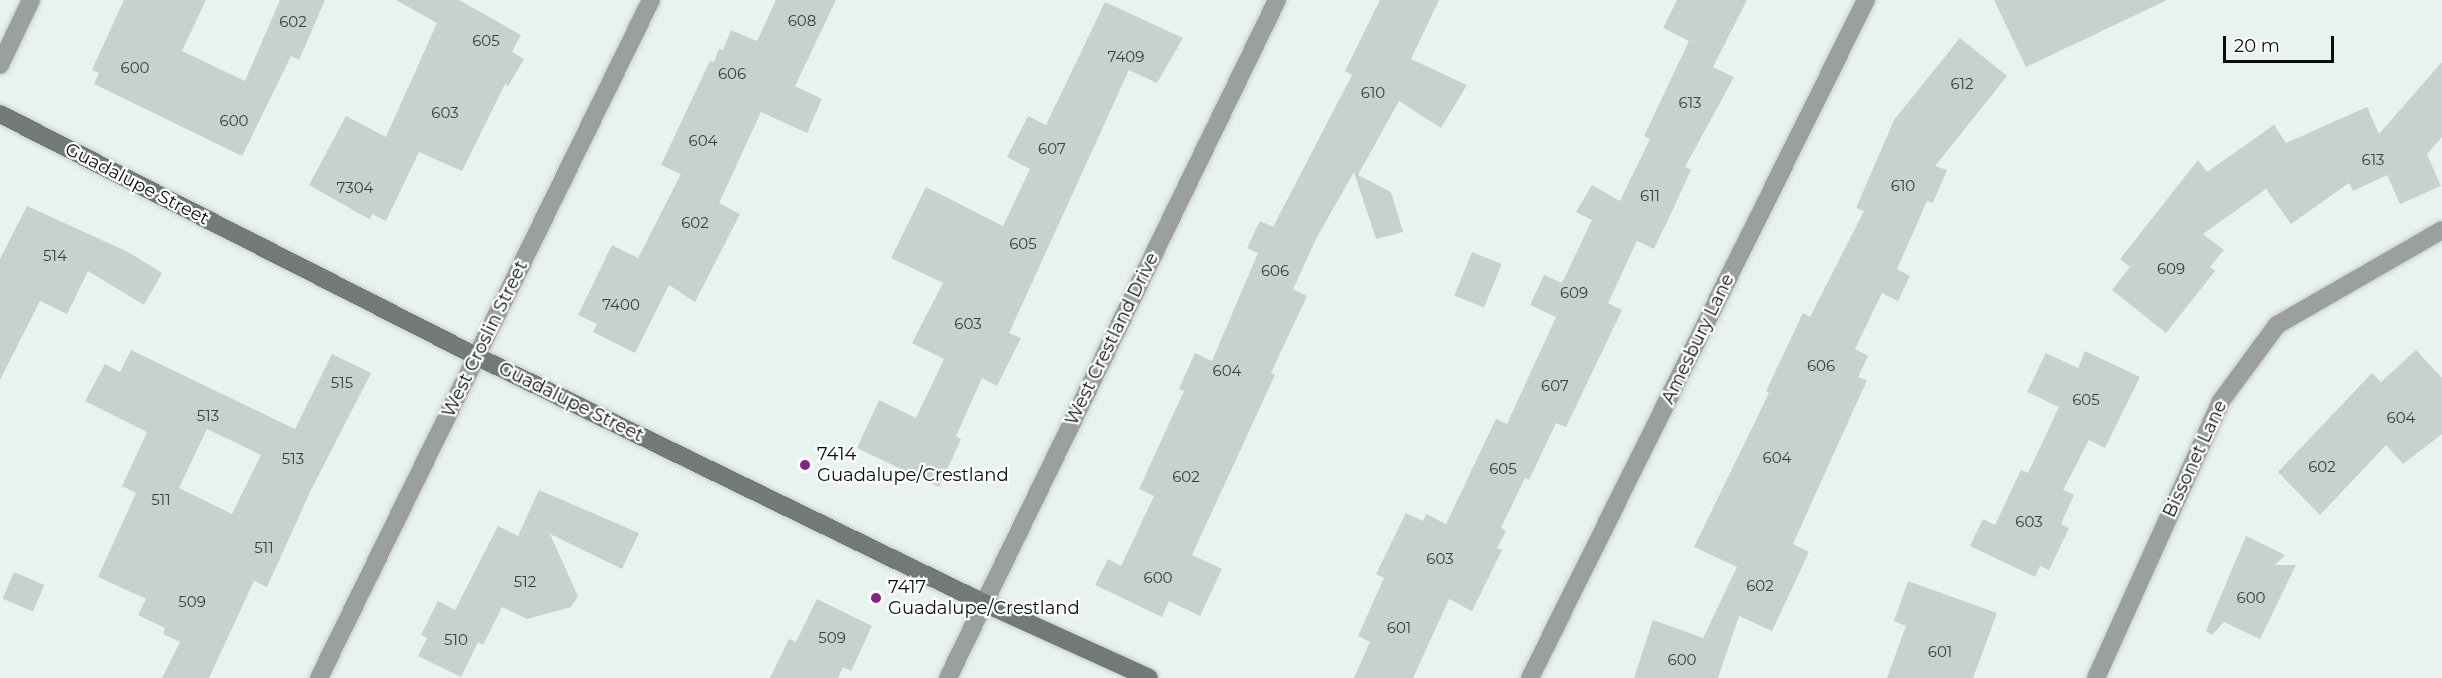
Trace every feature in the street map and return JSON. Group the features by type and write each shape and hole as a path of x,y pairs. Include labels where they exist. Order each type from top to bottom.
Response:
{"street":[{"path":"0,65 31,0"},
{"name":"West Croslin Street","path":"319,678 651,0"},
{"name":"West Crestland Drive","path":"948,678 1277,0"},
{"name":"Amesbury Lane","path":"1530,678 1866,0"},
{"name":"Guadalupe Street","path":"0,114 476,356 984,603 1149,678"},
{"name":"Bissonet Lane","path":"2096,678 2220,400 2277,324 2442,230"}],"building":[{"path":"124,0 206,0 182,51 245,81 280,0 325,0 299,60 291,56 242,156 94,84 99,73 92,70"},
{"path":"396,0 459,0 521,35 512,52 524,59 508,86 505,84 462,171 419,152 386,221 372,214 370,219 309,185 346,116 386,137 437,23"},
{"path":"776,0 836,0 795,86 822,99 807,133 761,112 719,203 740,214 695,302 669,285 635,353 593,332 597,324 578,315 612,245 638,258 681,174 661,165 710,61 714,62 719,49 723,50 731,30 757,41"},
{"path":"1380,0 1439,0 1411,59 1467,85 1441,128 1399,101 1358,175 1391,192 1403,232 1376,239 1354,172 1317,237 1293,289 1307,296 1271,373 1275,375 1192,555 1222,569 1200,616 1169,601 1162,617 1095,585 1108,559 1121,566 1154,496 1139,489 1184,391 1179,389 1195,353 1212,361 1258,253 1247,248 1260,221 1273,227 1352,75 1345,71"},
{"path":"1677,0 1747,0 1713,67 1734,77 1685,167 1691,170 1675,205 1654,249 1637,241 1608,303 1622,310 1566,427 1556,423 1529,480 1525,478 1501,528 1506,531 1497,548 1502,550 1472,611 1449,599 1413,678 1354,678 1370,642 1358,636 1384,578 1376,574 1406,513 1423,521 1426,514 1446,524 1496,419 1507,424 1556,317 1530,305 1544,275 1562,283 1592,220 1576,212 1592,185 1620,201 1650,139 1644,136 1689,41 1663,28"},
{"path":"1994,0 2167,0 2026,67"},
{"path":"1105,2 1183,38 1157,83 1129,70 1009,333 1021,338 997,386 982,378 956,436 961,439 939,487 857,448 879,400 916,418 944,359 912,343 943,283 891,258 926,187 1003,226 1030,169 1007,157 1028,116 1046,125"},
{"path":"1960,38 2007,76 1935,166 1947,170 1933,203 1927,201 1897,269 1910,276 1898,301 1882,293 1855,349 1868,356 1858,377 1867,380 1793,544 1809,552 1772,631 1739,616 1718,678 1634,678 1653,620 1703,638 1737,567 1694,547 1769,393 1766,391 1803,313 1810,317 1864,211 1856,208 1894,120"},
{"path":"2442,62 2442,137 2427,154 2441,186 2400,204 2387,175 2353,191 2349,183 2291,224 2266,189 2203,234 2224,250 2210,267 2215,271 2166,333 2112,290 2130,267 2120,259 2198,160 2207,172 2274,125 2286,143 2367,107 2379,134"},
{"path":"27,206 128,252 162,273 144,305 88,271 67,314 40,301 0,380 0,259"},
{"path":"1472,252 1502,264 1484,308 1454,296"},
{"path":"131,350 295,429 332,354 371,373 310,492 267,587 254,581 209,678 162,678 180,642 163,634 165,628 138,615 146,599 98,577 136,493 122,486 147,432 85,401 105,364 120,372","holes":["207,429 261,455 232,514 179,488"]},
{"path":"2416,350 2442,378 2442,434 2403,464 2386,445 2320,515 2278,472 2372,373 2381,382"},
{"path":"2085,351 2140,377 2105,448 2089,440 2063,490 2074,495 2061,524 2069,528 2049,570 2040,566 2035,577 1970,546 1983,519 1995,525 2021,470 2028,473 2059,407 2027,392 2046,353 2078,368"},
{"path":"539,490 639,533 622,569 550,534 578,596 571,607 527,619 502,607 483,645 478,642 461,677 418,656 427,638 421,635 438,601 455,610 498,526 518,536"},
{"path":"2246,536 2285,555 2275,565 2296,565 2260,639 2224,622 2212,635 2206,631"},
{"path":"14,572 44,585 33,612 3,599"},
{"path":"1908,581 1997,613 1973,678 1887,678 1906,626 1894,621"},
{"path":"817,599 872,626 851,671 843,667 838,678 770,678 789,639 796,642"}],"place":[{"name":"7414 Guadalupe/Crestland","path":"805,465"},
{"name":"7417 Guadalupe/Crestland","path":"876,598"}]}
